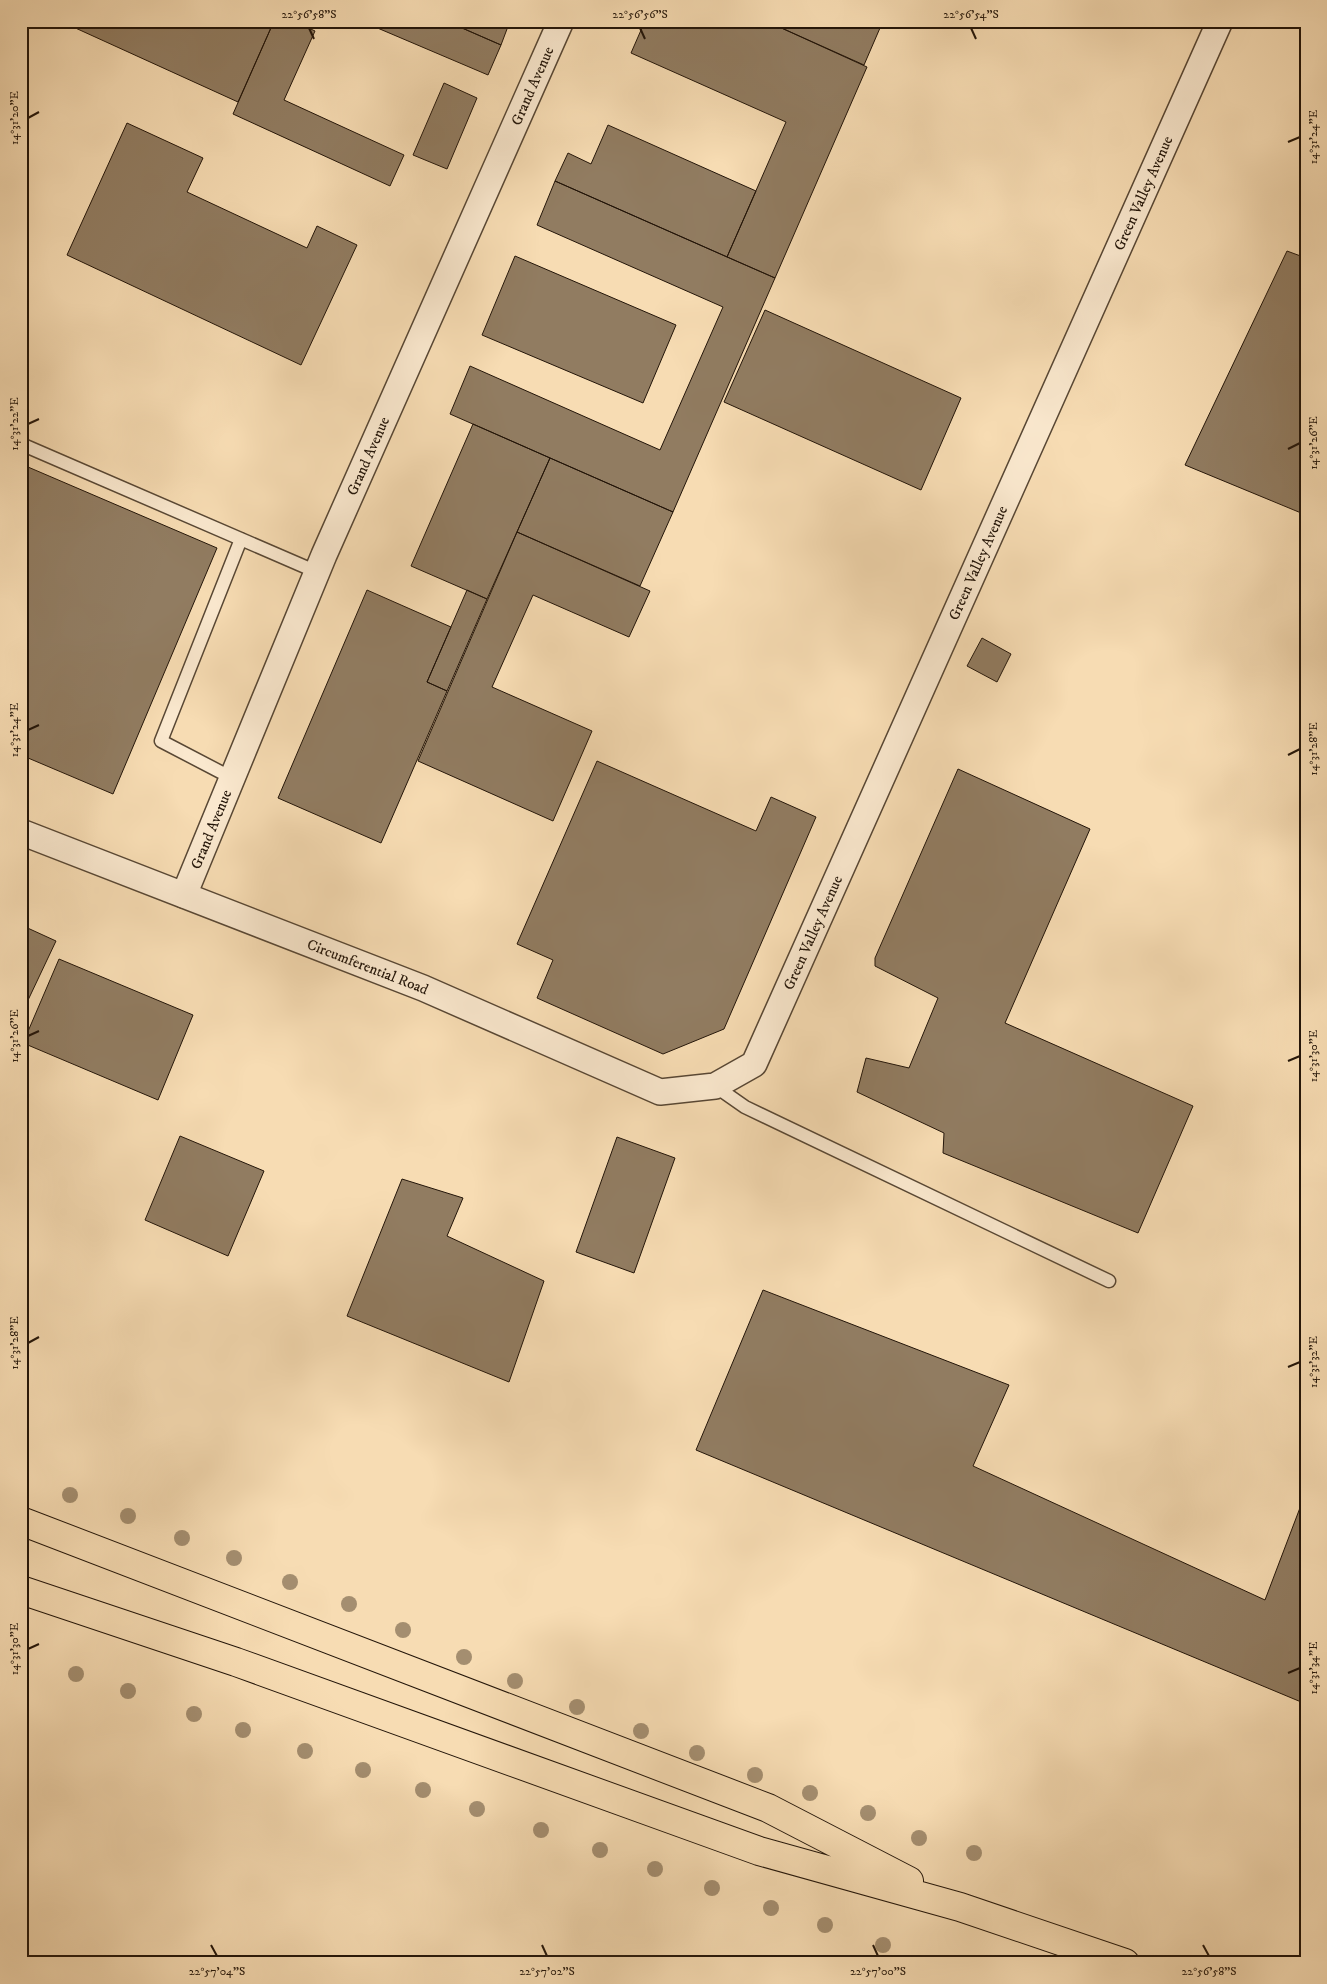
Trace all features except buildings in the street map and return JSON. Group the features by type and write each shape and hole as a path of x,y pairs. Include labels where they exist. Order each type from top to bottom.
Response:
{"highway":[{"path":"21,1521 768,1808 960,1907"},
{"path":"21,1590 236,1662 758,1851 960,1907 1125,1963"}],"street":[{"name":"Grand Avenue","path":"184,895 317,572 561,21"},
{"name":"Green Valley Avenue","path":"715,1086 754,1064 1220,21"},
{"name":"Circumferential Road","path":"21,832 423,988 660,1092 715,1086"}],"lane":[{"path":"21,444 317,572"},
{"path":"232,778 161,741 241,539"},
{"path":"715,1086 745,1107 1110,1281"}]}
